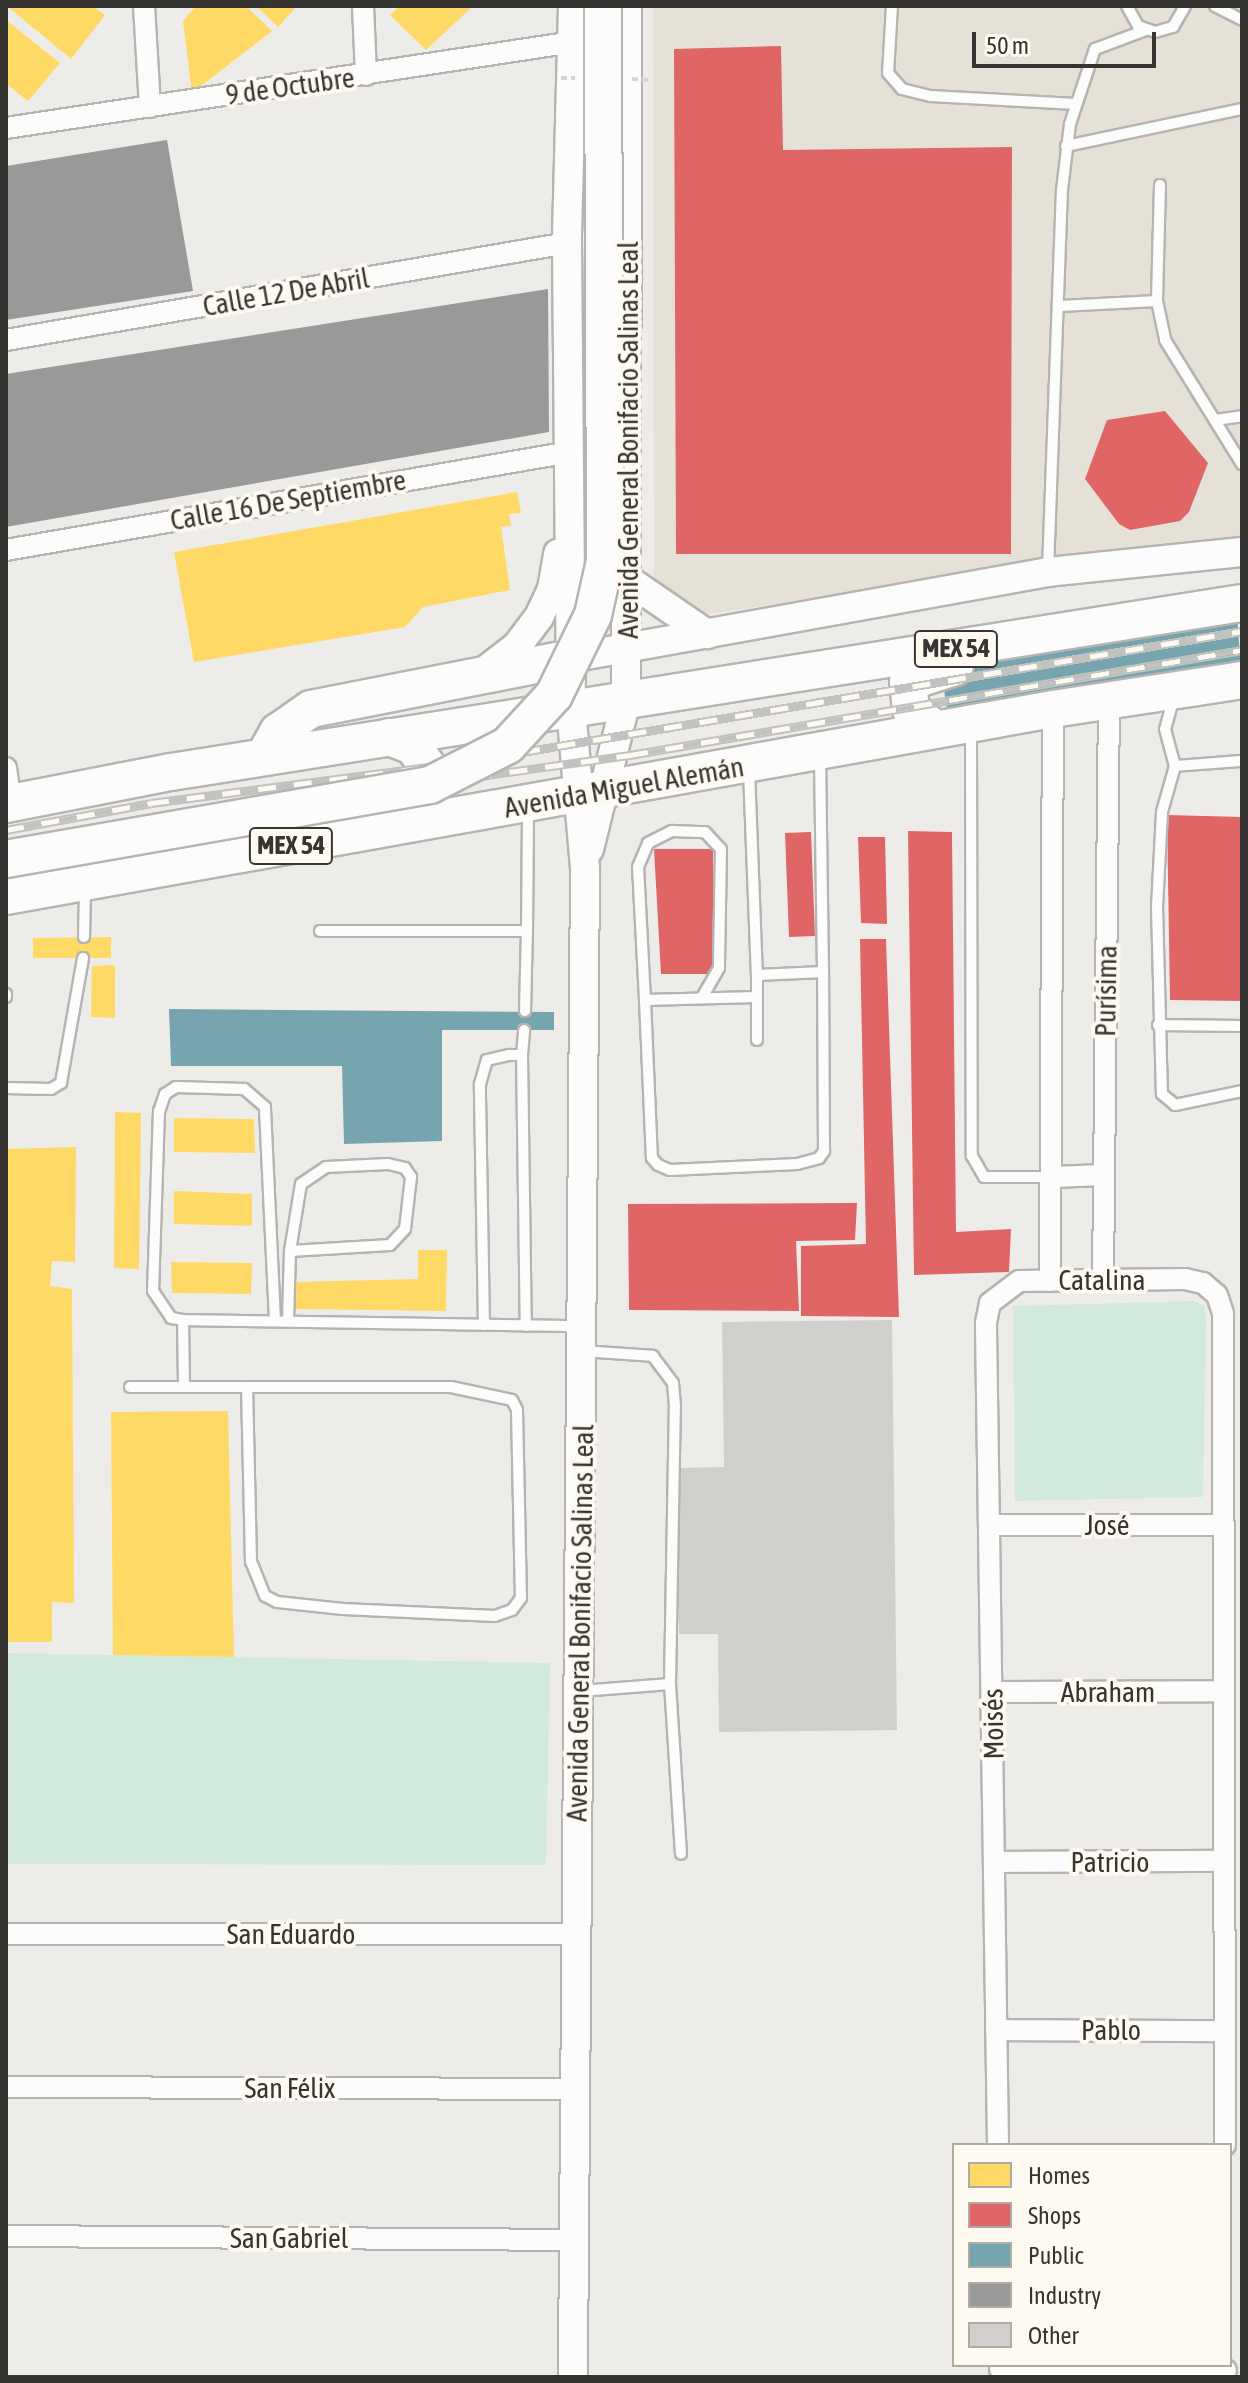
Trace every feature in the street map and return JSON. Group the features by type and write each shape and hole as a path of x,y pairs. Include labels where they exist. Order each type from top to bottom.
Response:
{"highway":[{"path":"6,859 430,785 508,745 554,695 593,615 605,561 603,6"},
{"name":"MEX 54","path":"8,791 264,757 1242,603"},
{"path":"936,730 911,710 907,689 914,677 1206,607"},
{"path":"264,757 278,732 311,709 570,658"},
{"name":"Avenida Miguel Alemán","path":"6,896 1053,709 1232,685"},
{"path":"389,737 421,755 430,779 421,812 391,829"}],"street":[{"path":"144,6 150,107"},
{"path":"363,6 366,75"},
{"name":"Avenida General Bonifacio Salinas Leal","path":"573,6 567,243 573,537 570,658 571,708 588,794 573,2377"},
{"name":"Avenida General Bonifacio Salinas Leal","path":"588,794 626,701 630,521 627,6"},
{"name":"9 de Octubre","path":"6,128 573,42"},
{"name":"Calle 12 De Abril","path":"6,340 567,243"},
{"path":"482,673 517,646 547,603 557,574 562,495 571,461"},
{"name":"Calle 16 De Septiembre","path":"6,550 571,461"},
{"path":"573,537 587,548 604,548 630,521"},
{"path":"570,658 1048,572 1242,552"},
{"path":"628,580 707,634"},
{"name":"Purísima","path":"1103,1281 1109,701"},
{"name":"Purísima","path":"1050,1281 1053,1177 1053,709"},
{"path":"1053,1177 1103,1175"},
{"name":"Catalina","path":"990,1303 1019,1281 1185,1279 1203,1283 1217,1295 1223,1314 1224,1525"},
{"name":"Moisés","path":"990,1303 998,2143"},
{"name":"José","path":"990,1525 1224,1525"},
{"path":"1224,1525 1225,2143"},
{"name":"Abraham","path":"993,1692 1224,1691"},
{"name":"Patricio","path":"995,1862 1224,1861"},
{"name":"San Eduardo","path":"6,1934 576,1934"},
{"name":"Pablo","path":"996,2030 1225,2031"},
{"name":"San Félix","path":"6,2087 574,2089"},
{"name":"San Gabriel","path":"6,2236 572,2240"},
{"path":"1000,2370 1226,2371"}],"lane":[{"path":"892,6 888,73 902,89 931,96 1076,104"},
{"path":"1127,6 1132,19 1146,30"},
{"path":"1048,572 1066,146 1076,104 1095,49 1146,30 1173,27 1185,6"},
{"path":"1215,6 1242,20"},
{"path":"1066,146 1242,109"},
{"path":"1160,185 1157,301 1171,354 1242,464"},
{"path":"1060,306 1157,301"},
{"path":"1215,420 1242,416"},
{"path":"1177,690 1165,729 1175,766 1165,787 1161,828 1158,1025 1162,1094 1175,1105 1242,1091"},
{"path":"971,724 972,1156 984,1177 1053,1177"},
{"path":"702,998 719,968 721,849 716,838 693,830 672,831 642,849 638,867 652,1158 658,1165 670,1170 810,1163 824,1151 820,751"},
{"path":"1175,766 1242,761"},
{"path":"749,764 757,1040"},
{"path":"525,1011 528,805"},
{"path":"84,937 85,882"},
{"path":"320,931 527,931"},
{"path":"6,1088 51,1089 61,1083 83,958"},
{"path":"757,975 823,972"},
{"path":"645,1000 756,997"},
{"path":"1158,1025 1242,1026"},
{"path":"524,1030 526,1326"},
{"path":"484,1325 480,1084 491,1056 522,1055"},
{"path":"275,1321 265,1107 244,1089 176,1087 165,1094 159,1111 153,1291 164,1311 183,1320 526,1326 653,1356 673,1383 670,1684 681,1854"},
{"path":"288,1321 290,1251 301,1184 311,1173 326,1167 388,1164 405,1168 411,1177 405,1229 390,1245 290,1251"},
{"path":"183,1320 184,1386"},
{"path":"130,1387 184,1386 451,1387 512,1400 517,1410 521,1598 512,1610 495,1616 343,1609 277,1602 265,1596 251,1562 247,1387"},
{"path":"579,1691 670,1684"}],"shaded area":[{"path":"653,6 1242,6 1242,536 688,617 654,588"}],"green space":[{"path":"1193,1301 1204,1306 1206,1317 1203,1497 1015,1501 1013,1306"},
{"path":"6,1653 550,1663 546,1865 6,1864"}],"building: Homes":[{"path":"7,6 93,6 105,15 71,59"},
{"path":"196,6 246,6 272,31 192,93 183,21"},
{"path":"256,6 297,6 278,27"},
{"path":"399,6 473,6 426,50 390,15"},
{"path":"6,20 60,63 28,101 6,84"},
{"path":"517,492 521,513 509,514 511,526 501,527 510,590 423,607 405,627 194,662 174,552"},
{"path":"111,937 111,958 33,958 33,938"},
{"path":"115,965 115,1018 91,1017 92,966"},
{"path":"115,1112 141,1113 139,1269 114,1268"},
{"path":"174,1118 254,1119 255,1153 174,1152"},
{"path":"76,1147 75,1262 52,1261 50,1286 72,1289 74,1603 52,1602 52,1642 6,1642 6,1149"},
{"path":"174,1191 252,1194 252,1226 174,1224"},
{"path":"418,1250 447,1250 446,1311 295,1309 295,1282 418,1279"},
{"path":"171,1262 252,1263 251,1294 172,1293"},
{"path":"228,1411 234,1657 113,1655 111,1412"}],"building: Shops":[{"path":"781,46 783,150 1012,147 1011,554 676,554 674,49"},
{"path":"1165,411 1208,463 1189,512 1180,521 1130,530 1119,524 1085,479 1107,420"},
{"path":"1167,815 1242,817 1242,1001 1170,1000"},
{"path":"908,831 952,832 956,1232 1011,1229 1009,1272 914,1275"},
{"path":"811,832 815,936 789,937 785,833"},
{"path":"858,837 885,837 887,924 861,923"},
{"path":"654,849 713,849 713,974 661,974"},
{"path":"860,939 886,939 899,1317 801,1316 801,1246 866,1244"},
{"path":"857,1203 855,1240 796,1241 799,1311 629,1310 628,1204"}],"building: Public":[{"path":"1236,601 1242,683 951,731 937,650"},
{"path":"169,1009 554,1012 554,1030 442,1030 442,1141 344,1144 342,1066 171,1066"}],"building: Industry":[{"path":"167,140 193,291 6,320 6,166"},
{"path":"548,289 549,432 6,527 6,374"}],"building: Other":[{"path":"892,1320 897,1730 719,1732 718,1634 679,1634 677,1468 724,1467 722,1322"}],"railway":[{"path":"6,830 151,803 451,764 1242,631"},
{"path":"6,850 153,822 630,755 1242,650"}]}
